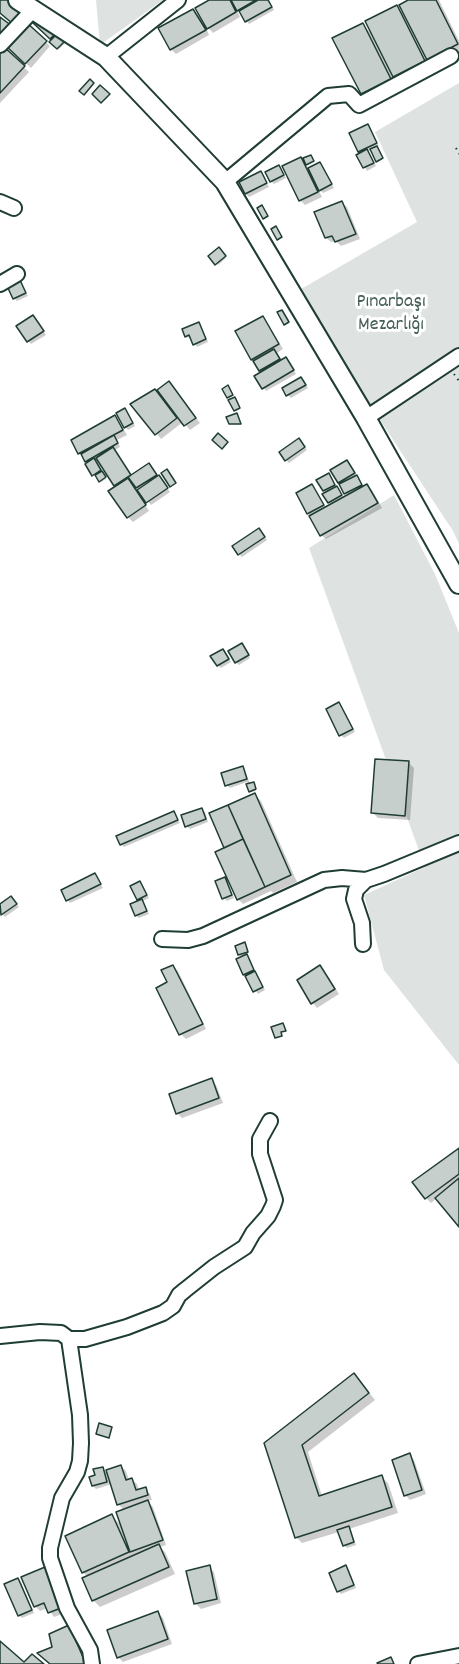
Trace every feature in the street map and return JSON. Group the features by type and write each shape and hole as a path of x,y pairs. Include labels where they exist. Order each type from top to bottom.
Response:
{"main road":[{"path":"26,5 106,57 225,182 366,418 459,584"}],"street":[{"path":"106,57 178,0"},
{"path":"0,45 26,5"},
{"path":"225,182 328,96 349,94 359,105 452,56"},
{"path":"0,202 14,208"},
{"path":"0,284 17,274"},
{"path":"366,418 459,356"},
{"path":"162,939 188,940 203,936 324,880 342,878 366,880 459,843"},
{"path":"363,944 362,923 354,899 356,890 366,880"},
{"path":"0,1336 40,1332 61,1333 69,1339 85,1340 127,1327 163,1313 173,1306 178,1295 184,1290 214,1267 246,1247 253,1233 268,1216 275,1200 260,1154 260,1139 270,1121"},
{"path":"69,1339 80,1415 80,1461 77,1472 62,1498 50,1548 50,1558 68,1608 90,1650 92,1664"},
{"path":"418,1664 459,1656"}],"path":[{"path":"456,148 459,154"}],"green space":[{"path":"96,0 163,0 100,45"},
{"name":"Pınarbaşı Mezarlığı","path":"459,83 459,544 453,531 296,292 417,222 375,132"},
{"path":"394,495 435,574 459,633 459,1065 384,970 364,895 425,867 309,548"}],"building":[{"path":"0,0 9,0 23,13 13,24 0,13"},
{"path":"209,0 230,0 236,12 207,29 195,8"},
{"path":"231,0 256,0 237,11"},
{"path":"258,0 268,0 272,7 245,22 239,11"},
{"path":"408,0 436,0 458,44 427,60 399,5"},
{"path":"397,5 425,61 393,77 365,21"},
{"path":"193,9 206,30 170,50 158,28"},
{"path":"37,15 56,33 50,39 32,22"},
{"path":"0,17 12,26 0,38"},
{"path":"26,22 47,41 25,64 5,45"},
{"path":"363,23 391,79 361,94 332,38"},
{"path":"58,33 66,40 57,49 49,42"},
{"path":"3,46 25,66 0,93 0,49"},
{"path":"90,79 94,83 84,95 79,91"},
{"path":"100,85 110,94 101,103 92,94"},
{"path":"368,124 377,143 358,152 349,133"},
{"path":"377,146 383,158 376,162 370,149"},
{"path":"367,149 374,163 363,168 356,155"},
{"path":"311,155 314,161 306,165 303,158"},
{"path":"301,157 318,192 299,201 282,166"},
{"path":"320,162 332,184 319,191 308,168"},
{"path":"279,165 284,175 270,182 265,172"},
{"path":"261,171 267,183 245,194 239,182"},
{"path":"342,201 356,234 335,242 332,236 325,238 314,212"},
{"path":"262,205 268,216 263,219 257,208"},
{"path":"276,226 282,237 277,240 271,229"},
{"path":"219,247 226,256 215,265 208,256"},
{"path":"20,280 26,293 13,299 7,286"},
{"path":"282,310 289,322 284,325 277,312"},
{"path":"33,315 44,331 27,342 16,326"},
{"path":"263,316 279,344 251,360 235,331"},
{"path":"199,322 206,339 193,345 189,335 185,337 182,329"},
{"path":"274,349 280,359 259,371 253,361"},
{"path":"286,357 294,370 262,389 254,376"},
{"path":"301,377 306,385 286,396 282,388"},
{"path":"169,381 196,418 184,426 157,390"},
{"path":"228,385 233,395 227,398 222,389"},
{"path":"155,389 177,418 155,435 130,404"},
{"path":"235,397 240,408 234,411 228,400"},
{"path":"125,408 133,423 124,428 116,413"},
{"path":"237,413 241,424 229,424 226,417"},
{"path":"115,415 123,430 78,454 71,440"},
{"path":"218,433 228,442 222,449 212,440"},
{"path":"114,435 118,443 85,462 81,454"},
{"path":"299,438 305,447 285,461 279,452"},
{"path":"113,447 131,475 114,486 96,458"},
{"path":"94,458 101,470 92,476 85,464"},
{"path":"347,460 355,473 338,483 330,470"},
{"path":"149,463 157,475 136,488 128,477"},
{"path":"167,469 176,483 170,487 161,473"},
{"path":"102,471 106,477 99,482 95,475"},
{"path":"329,473 335,485 323,491 316,480"},
{"path":"159,475 168,488 146,503 137,490"},
{"path":"357,475 362,485 344,494 339,484"},
{"path":"128,478 146,505 127,518 108,491"},
{"path":"312,484 324,505 307,514 296,493"},
{"path":"367,484 378,503 320,536 309,516"},
{"path":"337,486 342,495 328,503 322,494"},
{"path":"259,528 265,537 238,555 232,546"},
{"path":"242,643 249,655 235,663 228,651"},
{"path":"223,649 229,659 217,666 210,656"},
{"path":"339,702 353,729 339,736 326,709"},
{"path":"375,759 409,761 405,816 371,813"},
{"path":"243,766 247,779 225,786 221,773"},
{"path":"254,782 256,789 249,792 246,784"},
{"path":"255,793 291,875 265,887 228,805"},
{"path":"228,805 243,839 224,848 209,813"},
{"path":"202,808 206,819 185,827 181,815"},
{"path":"174,811 178,820 120,845 116,836"},
{"path":"243,839 265,887 237,900 215,852"},
{"path":"95,873 101,884 66,901 61,890"},
{"path":"225,877 232,895 222,899 215,881"},
{"path":"140,881 147,895 137,900 130,886"},
{"path":"11,896 17,904 1,915 0,904"},
{"path":"142,899 147,911 135,916 130,904"},
{"path":"245,942 248,952 238,955 235,946"},
{"path":"247,954 254,970 243,975 236,959"},
{"path":"173,965 203,1024 179,1035 156,988 167,982 161,970"},
{"path":"320,965 335,989 311,1004 297,980"},
{"path":"255,971 263,987 253,992 245,976"},
{"path":"283,1023 286,1031 281,1032 282,1036 275,1038 271,1027"},
{"path":"212,1078 219,1098 176,1114 169,1094"},
{"path":"459,1148 459,1174 425,1199 412,1182"},
{"path":"459,1178 459,1227 435,1198"},
{"path":"354,1373 369,1393 302,1445 319,1496 382,1475 392,1507 295,1538 264,1443"},
{"path":"99,1423 112,1427 109,1438 96,1434"},
{"path":"410,1453 422,1490 404,1496 392,1460"},
{"path":"121,1465 126,1480 132,1478 136,1490 146,1487 148,1495 117,1505 106,1470"},
{"path":"103,1467 107,1482 92,1486 89,1477 95,1475 93,1469"},
{"path":"148,1500 163,1540 130,1552 116,1512"},
{"path":"112,1514 129,1552 82,1573 65,1536"},
{"path":"349,1526 354,1542 343,1546 337,1530"},
{"path":"159,1544 169,1567 92,1601 82,1578"},
{"path":"210,1565 217,1599 194,1604 186,1571"},
{"path":"346,1565 354,1585 337,1592 329,1573"},
{"path":"45,1567 61,1608 48,1613 44,1603 34,1607 21,1577"},
{"path":"18,1578 32,1610 18,1616 4,1584"},
{"path":"158,1611 168,1639 117,1658 107,1630"},
{"path":"69,1625 86,1664 50,1664 37,1653 52,1647 49,1634"},
{"path":"0,1641 24,1662 32,1654 44,1664 0,1664"},
{"path":"391,1657 394,1664 377,1663"}]}
